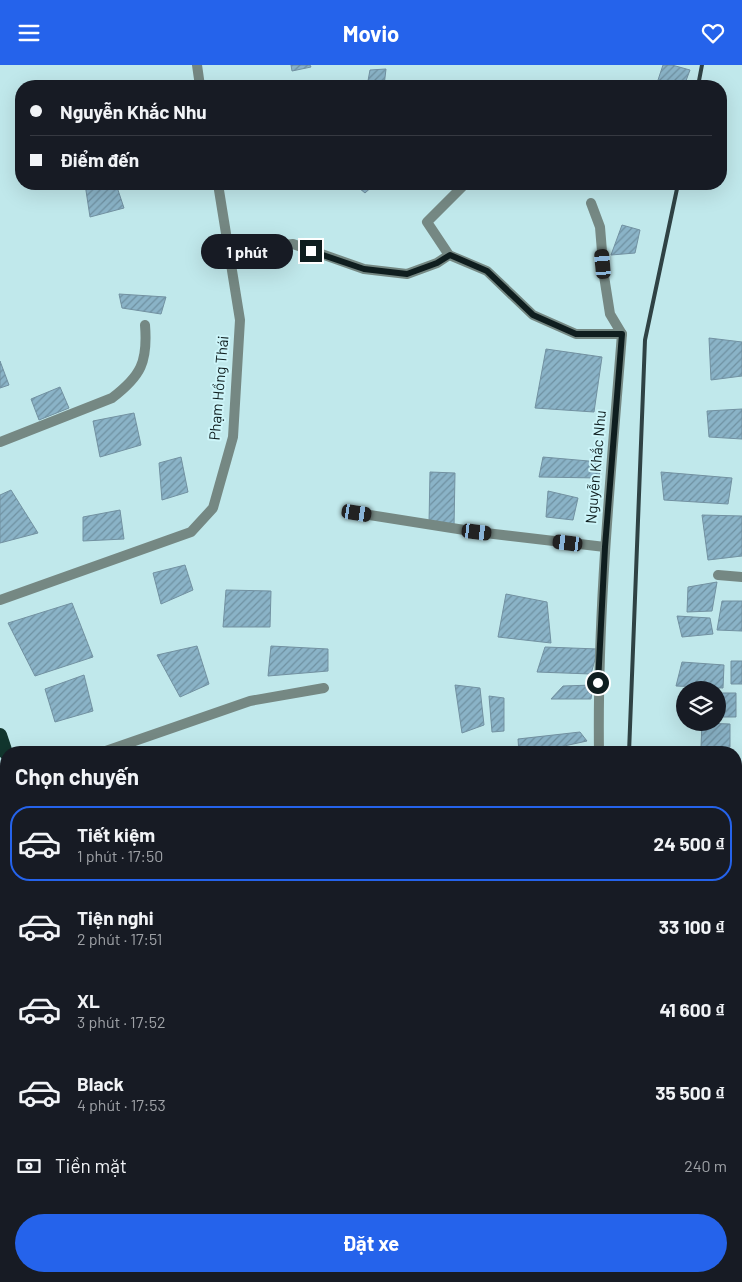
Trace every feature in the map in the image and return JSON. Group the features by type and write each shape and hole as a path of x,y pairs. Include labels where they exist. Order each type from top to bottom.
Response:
{"street":[{"path":"197,65 199,80"},
{"name":"Phạm Hồng Thái","path":"0,600 191,532 213,508 233,437 240,320 219,190"},
{"path":"459,190 427,221 450,255 487,271 533,315 576,334 622,334"},
{"path":"591,203 600,227 604,276 610,314 622,334"},
{"path":"229,251 293,244 364,269 407,274 437,263 450,255"},
{"path":"0,442 112,398 126,388 139,373 146,344 145,325"},
{"name":"Nguyễn Khắc Nhu","path":"599,746 598,683 605,547 622,334"},
{"path":"357,513 477,532 605,547"},
{"path":"718,575 742,577"},
{"path":"120,746 250,701 324,688"}],"building":[{"path":"291,65 310,65 311,67 292,71"},
{"path":"663,65 672,65 690,70 686,80 658,80"},
{"path":"386,69 385,80 368,80 370,70"},
{"path":"86,190 118,190 124,208 90,217"},
{"path":"622,225 640,230 635,253 611,255"},
{"path":"119,294 166,297 161,314 122,308"},
{"path":"709,338 742,342 742,376 711,380"},
{"path":"546,349 602,357 594,412 535,408"},
{"path":"0,361 9,385 0,388"},
{"path":"60,387 69,408 39,420 31,399"},
{"path":"742,409 742,439 709,437 707,411"},
{"path":"134,413 141,445 100,457 93,421"},
{"path":"181,457 188,492 162,500 159,463"},
{"path":"543,457 600,462 599,478 539,477"},
{"path":"430,472 455,473 454,528 429,523"},
{"path":"661,472 732,478 728,504 664,500"},
{"path":"11,490 38,533 0,543 0,495"},
{"path":"548,491 578,498 573,520 546,517"},
{"path":"120,510 124,539 83,541 83,517"},
{"path":"702,515 742,516 742,556 708,560"},
{"path":"185,565 193,590 161,604 153,573"},
{"path":"717,582 712,611 687,612 688,587"},
{"path":"226,590 271,591 270,627 223,627"},
{"path":"506,594 547,602 551,643 498,637"},
{"path":"722,601 742,601 742,631 717,630"},
{"path":"72,603 93,657 35,676 8,623"},
{"path":"677,616 710,618 713,634 682,637"},
{"path":"197,646 209,684 180,697 157,655"},
{"path":"271,646 328,649 328,671 268,676"},
{"path":"545,647 598,649 591,674 537,672"},
{"path":"731,661 742,661 742,684 731,684"},
{"path":"682,662 724,665 723,681 677,681"},
{"path":"84,675 93,711 55,722 45,689"},
{"path":"455,685 480,688 484,725 462,733"},
{"path":"593,685 591,699 551,699 563,686"},
{"path":"726,693 736,693 736,717 726,717"},
{"path":"489,696 504,698 504,731 492,732"},
{"path":"726,724 730,724 730,746 701,746 702,731 726,731"},
{"path":"580,732 587,741 564,746 518,746 518,739"}],"railway":[{"path":"699,80 702,65"},
{"path":"629,746 645,340 677,190"}],"route":[{"path":"311,251 364,269 407,274 437,263 450,255 487,271 533,315 576,334 622,334 605,547 598,683"}]}
